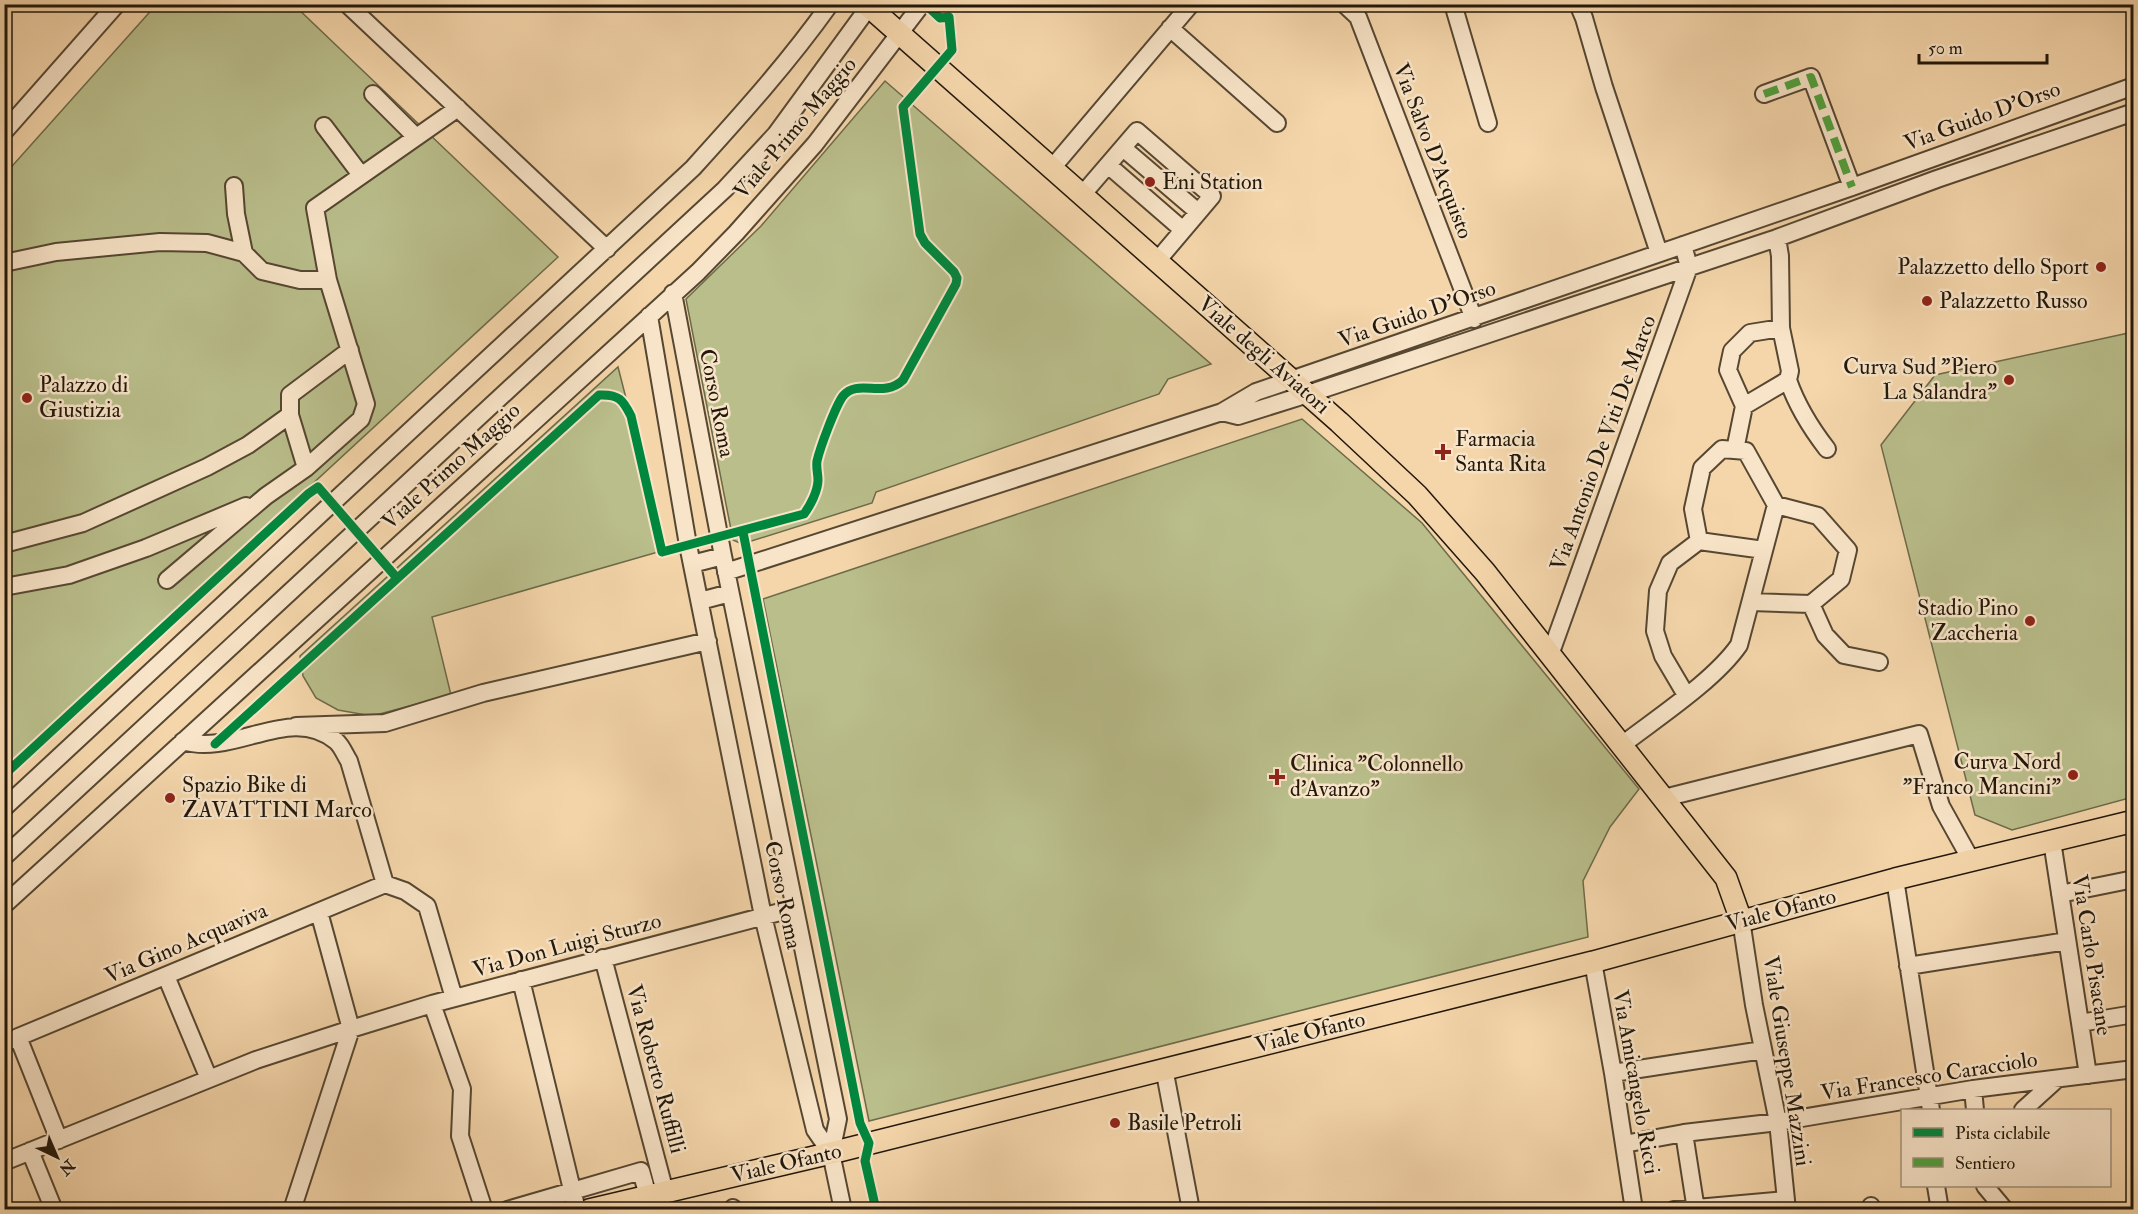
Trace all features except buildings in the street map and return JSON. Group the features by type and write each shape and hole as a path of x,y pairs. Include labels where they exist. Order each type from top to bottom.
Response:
{"main road":[{"name":"Viale degli Aviatori","path":"868,5 1300,388 1417,495 1485,572 1726,878 1741,920"},
{"name":"Viale Ofanto","path":"589,1209 831,1153 1593,962 1895,879 2133,821"}],"street":[{"path":"4,132 117,4"},
{"path":"347,4 607,249"},
{"path":"4,808 693,168 759,96 801,45 830,4"},
{"name":"Viale Primo Maggio","path":"4,905 736,234 815,144 922,4"},
{"path":"1052,168 1191,4"},
{"name":"Via Salvo D'Acquisto","path":"1344,4 1358,17 1474,319"},
{"path":"1454,4 1488,123"},
{"path":"1578,4 1659,253"},
{"name":"Viale Primo Maggio","path":"4,857 725,189 776,134 868,5"},
{"path":"1170,28 1277,123"},
{"path":"1764,94 1811,76 1852,187"},
{"name":"Via Guido D'Orso","path":"1300,388 1448,328 2133,86"},
{"path":"373,94 415,136"},
{"path":"167,580 266,496 306,468 361,419 366,404 328,280 315,207 458,108"},
{"name":"Via Guido D'Orso","path":"1300,388 1454,346 1777,238 2133,112"},
{"path":"324,126 361,175"},
{"path":"1082,195 1137,131 1212,196 1156,261"},
{"path":"1108,165 1183,230"},
{"path":"1879,177 1886,198"},
{"path":"234,186 236,214 244,253"},
{"path":"1835,193 1842,214"},
{"path":"1777,238 1780,256 1781,328 1790,371 1788,380 1795,401 1810,428 1827,449"},
{"path":"4,263 56,252 160,242 207,243 244,253 262,271 300,280 328,280"},
{"path":"1683,245 1689,267"},
{"path":"1630,263 1636,285"},
{"name":"Via Antonio De Viti De Marco","path":"1550,655 1689,267"},
{"name":"Corso Roma","path":"673,293 724,564 838,1119 831,1153"},
{"path":"1493,312 1500,330"},
{"name":"Corso Roma","path":"648,316 692,564 763,916 815,1130 831,1153 843,1209"},
{"path":"1448,328 1454,346"},
{"path":"1735,450 1744,406 1728,370 1732,351 1750,333 1781,328"},
{"path":"306,468 290,414 290,395 350,350"},
{"path":"1744,406 1788,380"},
{"path":"692,564 724,564 1222,412 1238,416 1300,388"},
{"path":"4,544 83,523 207,467 248,445 290,414"},
{"path":"1622,745 1730,659 1739,645 1776,505 1746,451 1722,449 1702,468 1693,508 1699,541"},
{"path":"4,587 69,575 146,548 266,496"},
{"path":"1751,602 1811,604 1841,579 1848,550 1818,516 1776,505"},
{"path":"1686,695 1663,656 1655,631 1658,591 1670,563 1699,541 1764,550"},
{"path":"700,601 730,593"},
{"path":"1811,604 1825,635 1844,655 1880,662"},
{"path":"183,741 197,745 215,744 296,726 385,723 483,693 708,641"},
{"path":"296,726 320,731 338,743 349,761 385,884 405,891 427,906 454,998"},
{"path":"1664,798 1919,734 1941,806 1971,860"},
{"name":"Via Carlo Pisacane","path":"2052,842 2088,1075"},
{"path":"1895,879 1931,1104"},
{"path":"2060,894 2133,879"},
{"name":"Via Gino Acquaviva","path":"11,1040 385,884"},
{"name":"Via Don Luigi Sturzo","path":"6,1161 256,1060 351,1029 454,998 795,908"},
{"path":"292,1209 351,1029 320,912"},
{"name":"Viale Giuseppe Mazzini","path":"1741,920 1778,1122 1786,1205"},
{"path":"1908,966 2067,941"},
{"name":"Via Roberto Ruffilli","path":"603,958 656,1193"},
{"name":"Via Amicangelo Ricci","path":"1593,962 1634,1209"},
{"path":"166,976 208,1079"},
{"path":"521,980 577,1209"},
{"path":"432,1004 462,1089 460,1136 484,1209"},
{"path":"2080,1023 2133,1014"},
{"path":"11,1040 59,1140"},
{"path":"1613,1072 1763,1050"},
{"path":"1164,1068 1191,1209"},
{"name":"Via Francesco Caracciolo","path":"1624,1144 1684,1133 1931,1104 1973,1089 2133,1069"},
{"path":"2024,1109 2057,1079"},
{"path":"1973,1089 1975,1109"},
{"path":"1684,1133 1696,1208"},
{"path":"30,1152 54,1209"},
{"path":"507,1209 641,1171 656,1193"},
{"path":"1936,1187 1940,1209"},
{"path":"1987,1187 2005,1209"},
{"path":"1674,1209 1786,1205"}],"green space":[{"path":"156,5 294,5 558,257 5,768 5,174"},
{"path":"885,81 1211,364 1168,379 1159,394 876,492 872,503 742,544 733,540 686,299 761,226"},
{"name":"Stadio Pino Zaccheria","path":"2133,332 2133,797 2012,830 1975,815 1881,445 1935,375"},
{"path":"618,367 665,550 432,617 451,695 372,716 338,710 316,698 303,676 300,656"},
{"path":"1302,419 1422,523 1639,789 1610,827 1583,881 1588,937 869,1121 763,599"}],"marked path":[{"path":"1764,94 1811,77 1852,187"}],"cycle path":[{"path":"215,744 599,395 616,397 631,416 662,552 804,514 817,489 817,461 821,447 843,396 856,389 887,388 903,380 956,284 957,278 954,272 925,243 920,234 903,107 952,50 949,17 940,18 925,4"},
{"path":"4,775 318,487 397,578"},
{"path":"743,532 860,1123 869,1143 865,1161 876,1210"}],"place":[{"name":"Eni Station","path":"1150,182"},
{"name":"Palazzetto dello Sport","path":"2101,267"},
{"name":"Palazzetto Russo","path":"1927,301"},
{"name":"Curva Sud \"Piero La Salandra\"","path":"2009,380"},
{"name":"Palazzo di Giustizia","path":"27,398"},
{"name":"Farmacia Santa Rita","path":"1443,452"},
{"name":"Stadio Pino Zaccheria","path":"2030,621"},
{"name":"Curva Nord \"Franco Mancini\"","path":"2073,775"},
{"name":"Clinica \"Colonnello d'Avanzo\"","path":"1277,777"},
{"name":"Spazio Bike di ZAVATTINI Marco","path":"170,798"},
{"name":"Basile Petroli","path":"1115,1123"}]}
